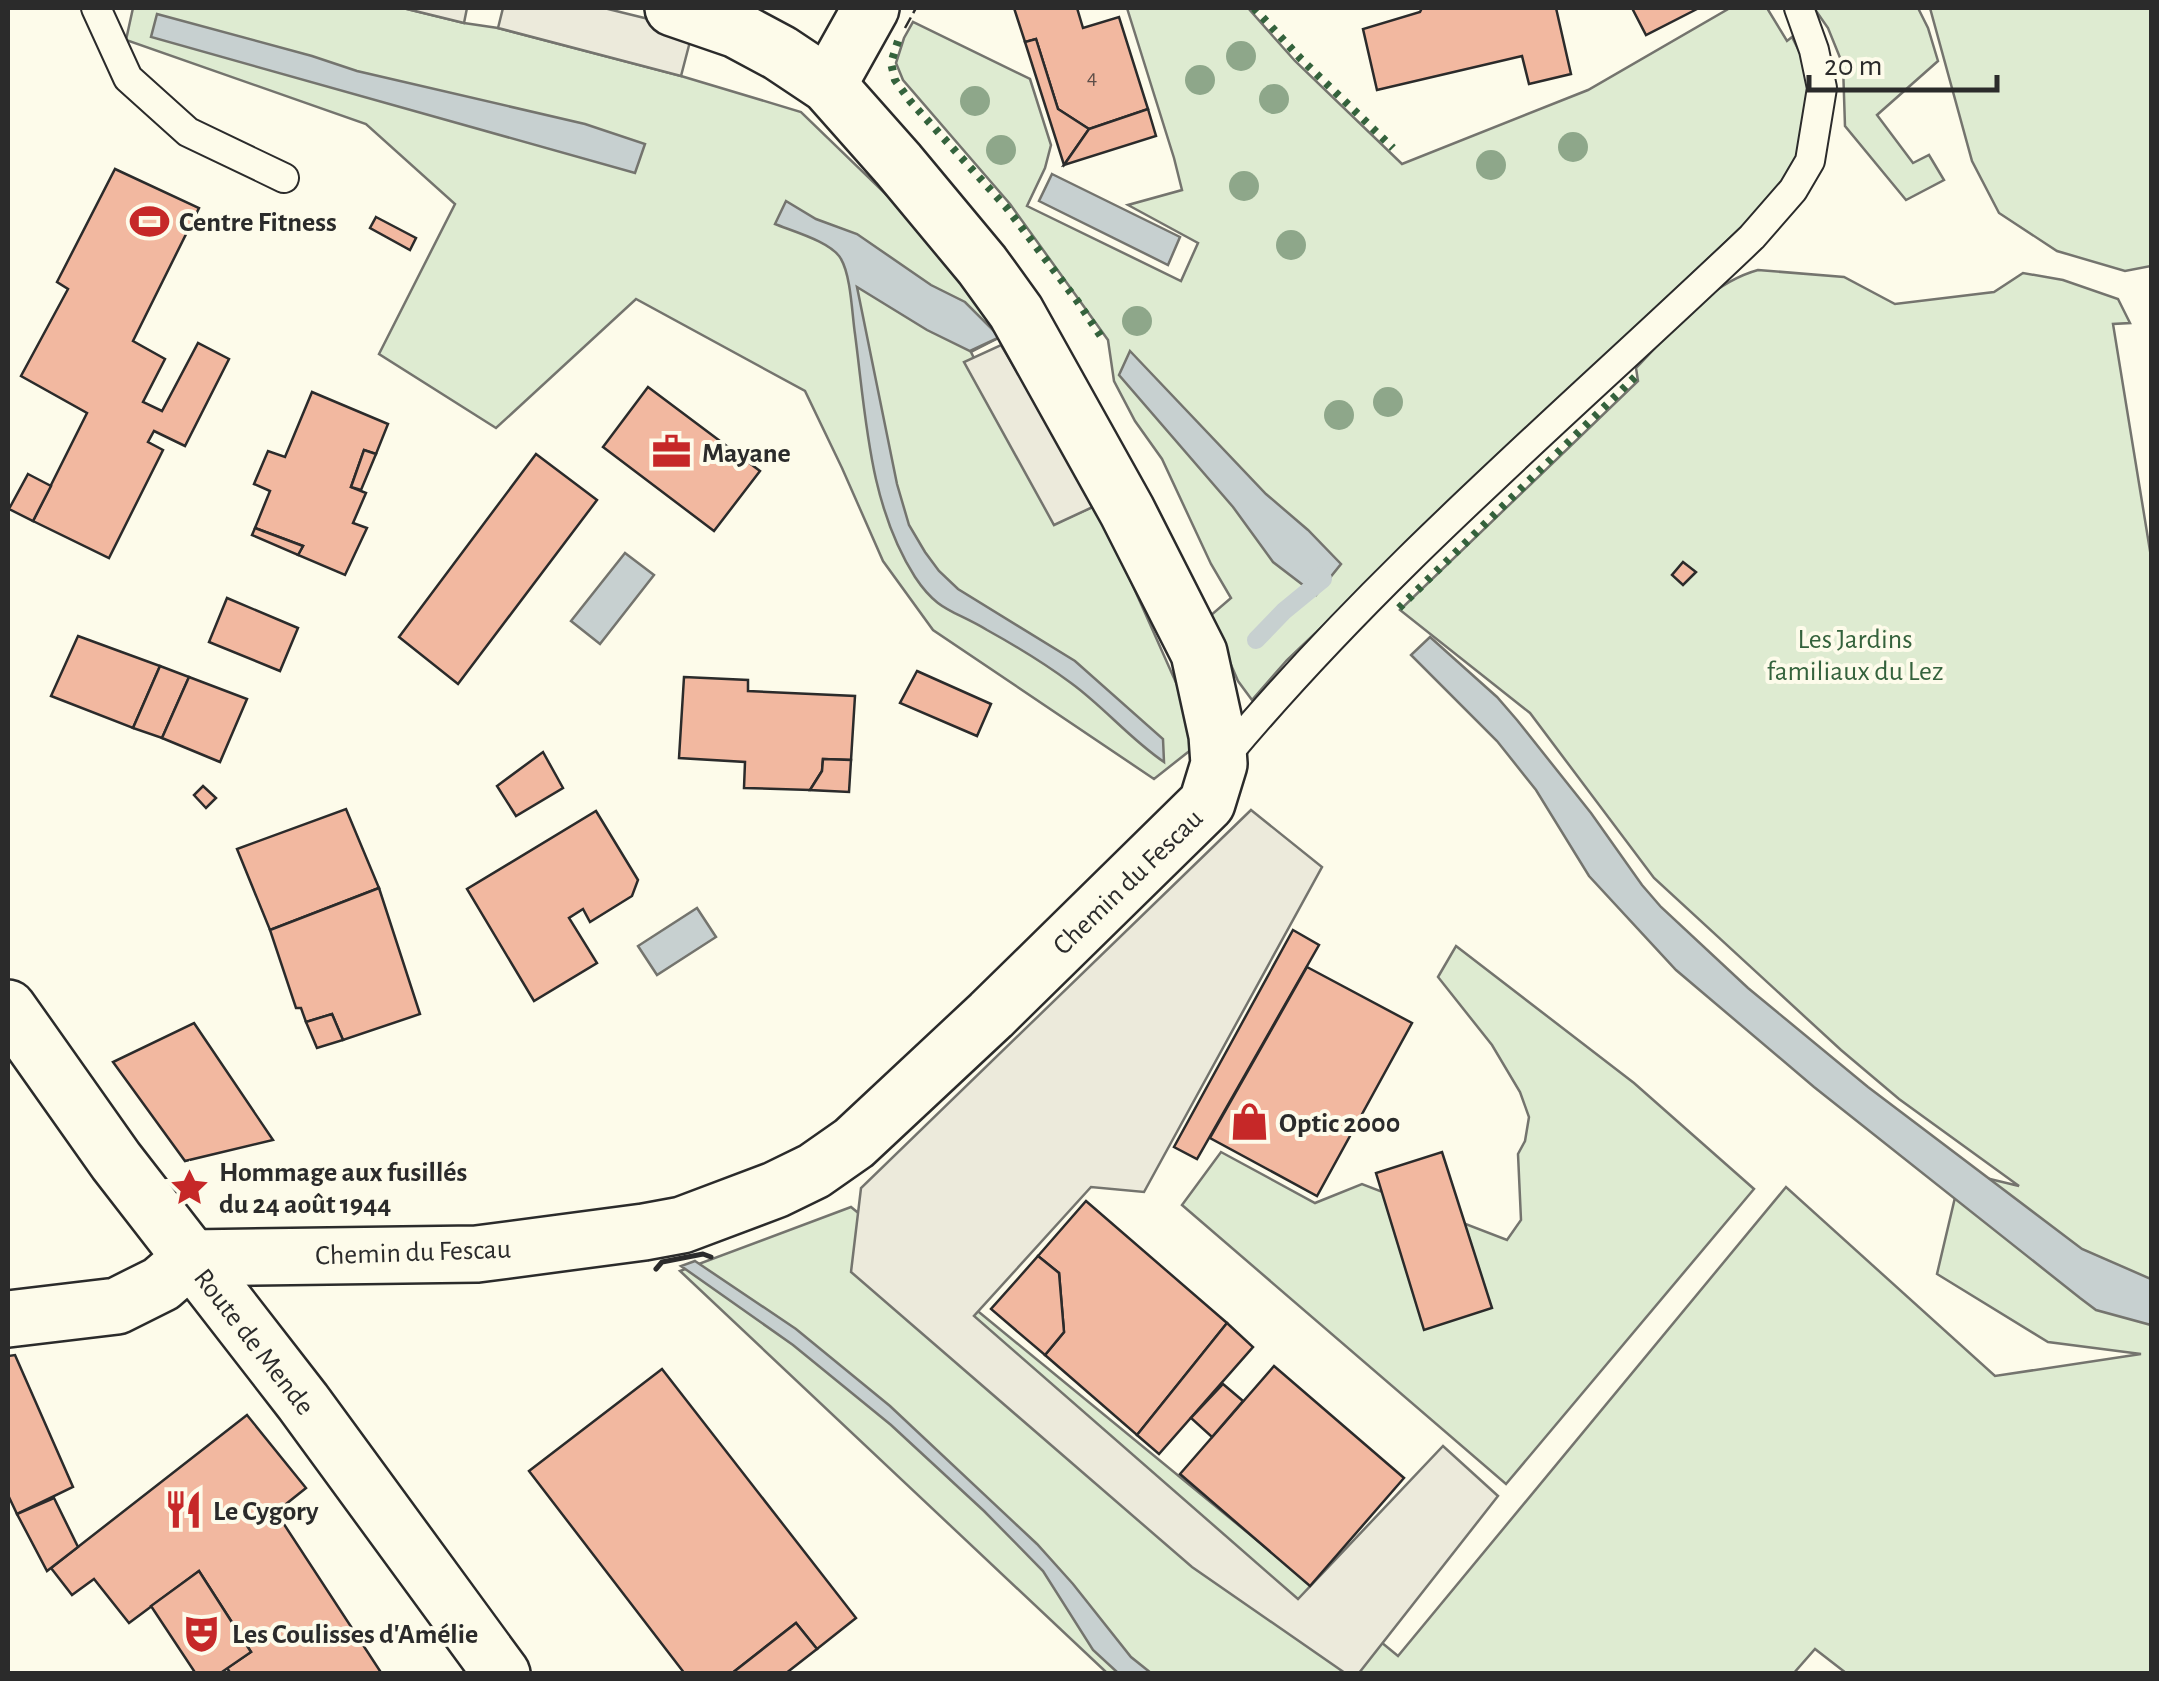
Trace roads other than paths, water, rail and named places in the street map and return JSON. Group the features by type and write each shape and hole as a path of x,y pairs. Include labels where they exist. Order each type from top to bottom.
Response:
{"street":[{"path":"672,8 737,30 828,85 898,164 1016,312 1127,511 1199,653 1217,735 1219,764"},
{"path":"828,85 871,8"},
{"name":"Chemin du Fescau","path":"191,1258 476,1254 682,1225 775,1190 814,1171 854,1143 991,1015 1207,802 1219,764"},
{"name":"Route de Mende","path":"8,1008 116,1161 304,1402 502,1674"},
{"path":"8,1319 117,1306 161,1284 191,1258"}],"lane":[{"path":"96,8 128,78 188,132 284,178"},
{"path":"1219,764 1374,591 1752,238 1793,190 1810,161 1822,88 1799,8"}],"waterway":[{"path":"1256,640 1323,579 1319,576"}],"place":[{"name":"Centre Fitness","path":"149,221"},
{"name":"Mayane","path":"672,452"},
{"name":"Optic 2000","path":"1249,1122"},
{"name":"Hommage aux fusillés du 24 août 1944","path":"189,1187"},
{"name":"Le Cygory","path":"183,1510"},
{"name":"Les Coulisses d'Amélie","path":"202,1633"}],"park label":[{"name":"Les Jardins familiaux du Lez","path":"1855,654"}]}
